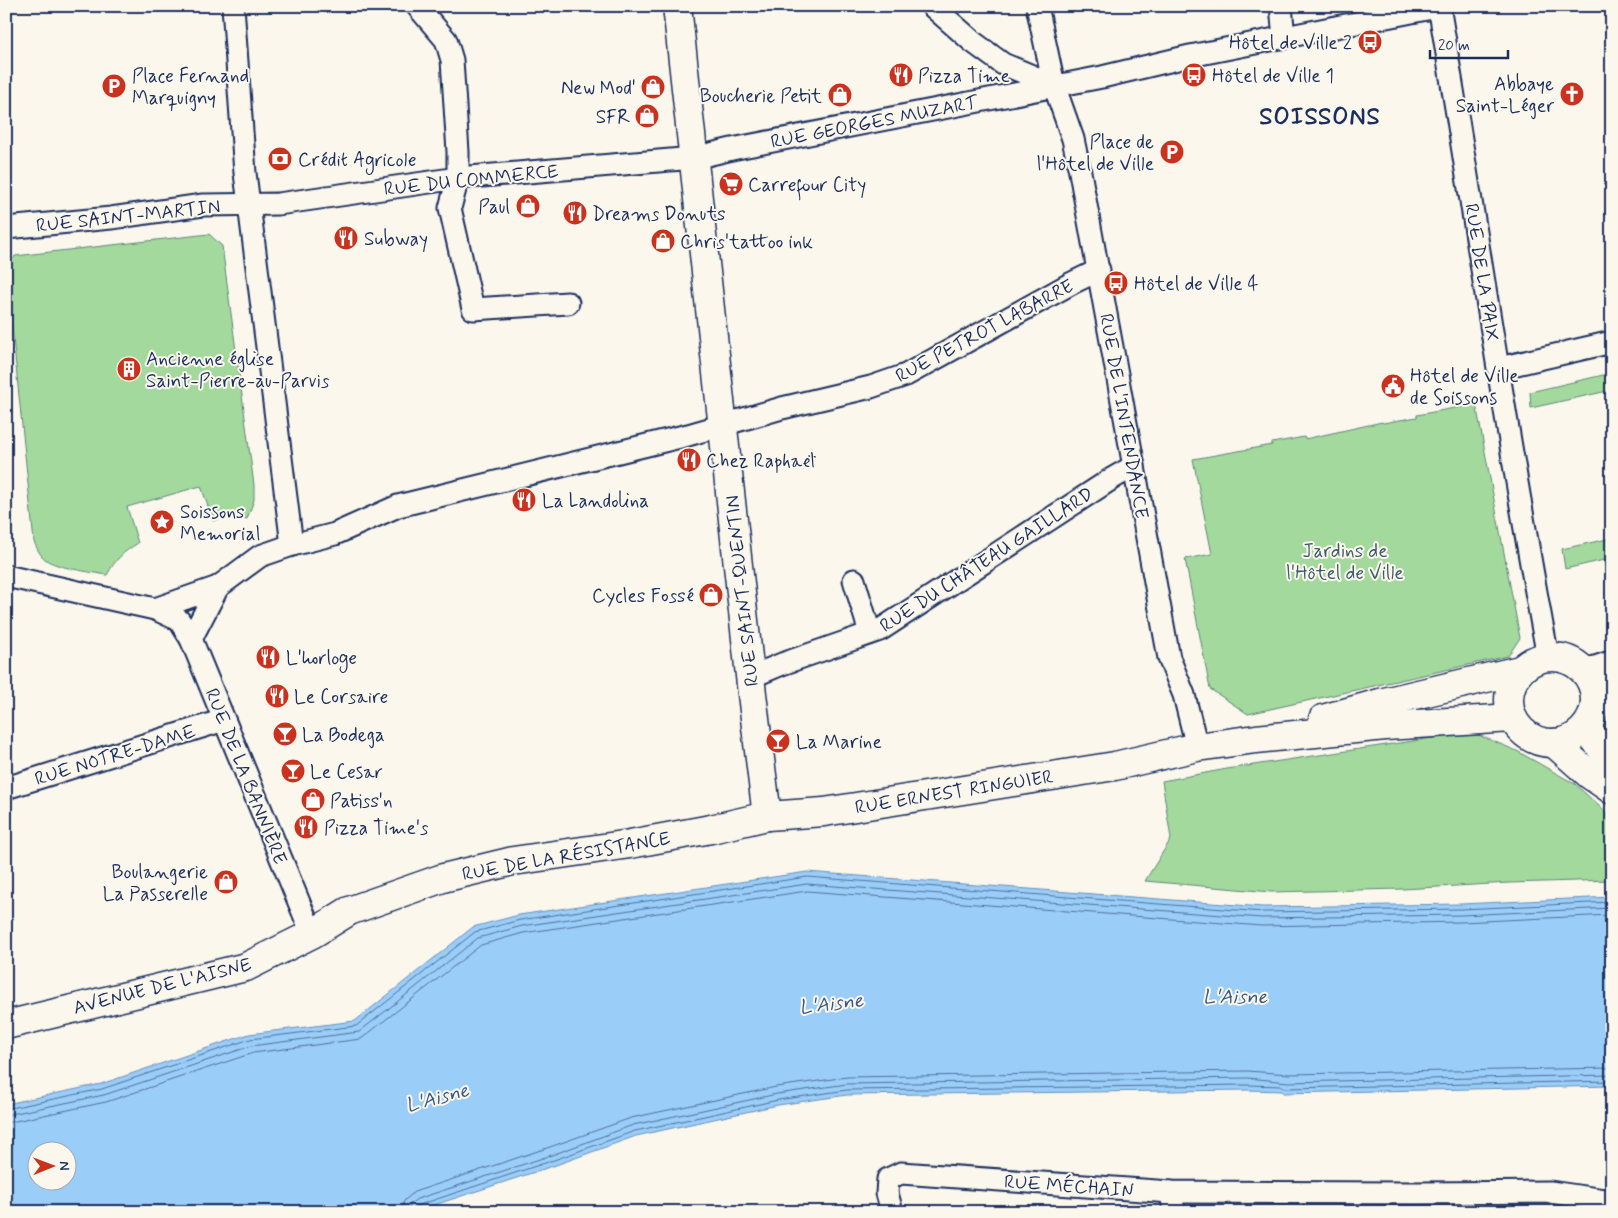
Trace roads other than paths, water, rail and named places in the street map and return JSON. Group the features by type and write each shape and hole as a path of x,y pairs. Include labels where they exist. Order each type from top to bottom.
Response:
{"main road":[{"name":"RUE SAINT-QUENTIN","path":"677,6 767,816"},
{"path":"1548,657 1569,660 1585,673 1594,690 1594,709 1586,726 1572,738 1554,743 1537,741 1522,732 1512,718 1508,701 1511,684 1520,670 1533,660 1548,657"},
{"path":"1256,738 1380,703 1520,670"},
{"path":"1256,738 1385,726 1512,718"},
{"path":"1586,726 1612,763"},
{"name":"RUE ERNEST RINGUIER","path":"711,829 767,816 824,812 1115,766 1197,747 1256,738"},
{"path":"1554,743 1590,776 1612,790"},
{"name":"RUE DE LA RÉSISTANCE","path":"312,934 348,910 444,878 513,861 630,844 711,829"},
{"name":"AVENUE DE L'AISNE","path":"6,1024 246,967 312,934"}],"street":[{"path":"233,6 245,173 292,545"},
{"path":"417,6 446,40 452,60 458,178 450,208 473,309 568,303"},
{"path":"932,6 973,42 1003,64 1054,85 1440,6"},
{"name":"RUE DE L'INTENDANCE","path":"1037,6 1054,85 1073,139 1099,270 1169,658 1184,695 1197,747"},
{"path":"1281,6 1284,38"},
{"name":"RUE DE LA PAIX","path":"1440,6 1517,486 1548,657"},
{"name":"RUE GEORGES MUZART","path":"694,158 1054,85"},
{"name":"RUE DU COMMERCE","path":"249,204 278,204 458,178 694,158"},
{"name":"RUE SAINT-MARTIN","path":"6,228 111,218 203,205 249,204"},
{"name":"RUE PETROT LABARRE","path":"218,587 260,556 292,545 335,534 398,506 688,435 782,408 871,387 906,375 1099,270"},
{"path":"1499,368 1612,342"},
{"name":"RUE DU CHÂTEAU GAILLARD","path":"751,685 782,664 880,630 1134,466"},
{"path":"6,573 155,609 218,587"},
{"path":"854,580 870,633"},
{"path":"190,639 218,587"},
{"name":"RUE DE LA BANNIÈRE","path":"155,609 179,620 190,639 312,934"},
{"path":"1585,673 1612,664"},
{"name":"RUE NOTRE-DAME","path":"6,788 224,720"},
{"name":"RUE MÉCHAIN","path":"892,1212 887,1193 888,1179 902,1173 1172,1202 1419,1202 1550,1192 1612,1201"}],"water":[{"name":"L'Aisne","path":"807,872 1263,907 1461,904 1612,897 1612,1086 1283,1093 1282,1091 1248,1090 847,1095 778,1105 636,1136 556,1165 413,1212 6,1212 6,1104 101,1084 249,1034 355,1021 473,927 519,915"}],"place":[{"name":"Hôtel de Ville 2","path":"1370,42"},
{"name":"Pizza Time","path":"901,75"},
{"name":"Hôtel de Ville 1","path":"1194,75"},
{"name":"Place Fernand Marquigny","path":"114,86"},
{"name":"New Mod'","path":"653,87"},
{"name":"Abbaye Saint-Léger","path":"1572,94"},
{"name":"Boucherie Petit","path":"840,95"},
{"name":"SFR","path":"647,116"},
{"name":"Place de l'Hôtel de Ville","path":"1172,152"},
{"name":"Crédit Agricole","path":"280,159"},
{"name":"Carrefour City","path":"731,184"},
{"name":"Paul","path":"528,206"},
{"name":"Dreams Donuts","path":"575,213"},
{"name":"Subway","path":"346,238"},
{"name":"Chris'tattoo ink","path":"663,241"},
{"name":"Hôtel de Ville 4","path":"1116,283"},
{"name":"Ancienne église Saint-Pierre-au-Parvis","path":"129,369"},
{"name":"Hôtel de Ville de Soissons","path":"1393,386"},
{"name":"Chez Raphaël","path":"689,460"},
{"name":"La Landolina","path":"524,500"},
{"name":"Soissons Memorial","path":"162,522"},
{"name":"Cycles Fossé","path":"711,595"},
{"name":"L'horloge","path":"268,657"},
{"name":"Le Corsaire","path":"277,696"},
{"name":"La Bodega","path":"285,734"},
{"name":"La Marine","path":"778,741"},
{"name":"Le Cesar","path":"293,771"},
{"name":"Patiss'n","path":"313,800"},
{"name":"Pizza Time's","path":"306,827"},
{"name":"Boulangerie La Passerelle","path":"226,882"}],"district":[{"name":"SOISSONS","path":"1320,116"}],"park label":[{"name":"Jardins de l'Hôtel de Ville","path":"1345,561"}]}
